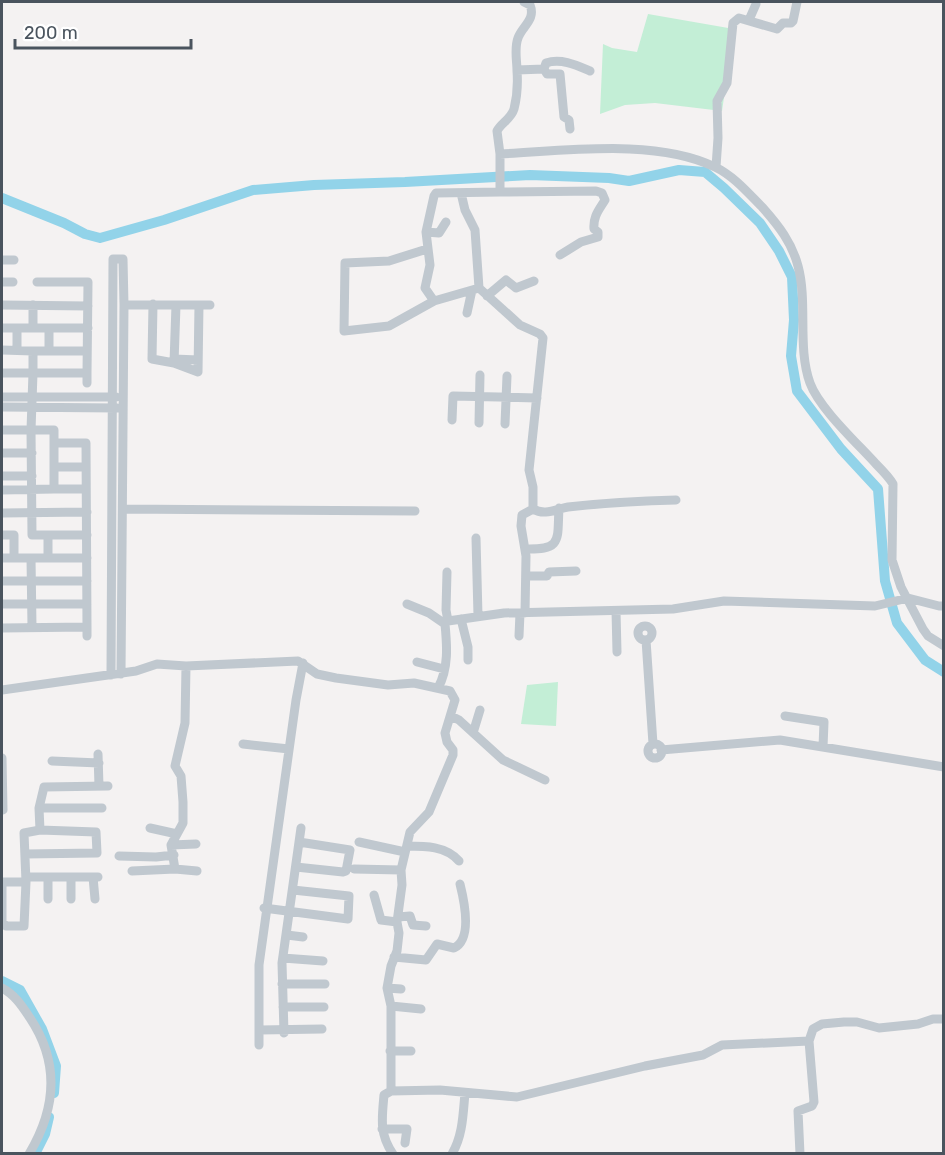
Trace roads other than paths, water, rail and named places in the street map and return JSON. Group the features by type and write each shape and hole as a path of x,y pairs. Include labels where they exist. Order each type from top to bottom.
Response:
{"street":[{"path":"500,189 500,154 497,132 513,114 518,70 518,36 529,24 532,8 529,3 524,2"},
{"path":"716,167 717,100 727,83 733,24 739,18 777,29 783,23 791,23 794,19 797,2"},
{"path":"749,20 756,4"},
{"path":"544,69 546,63 554,61 571,63 590,71"},
{"path":"518,70 544,69"},
{"path":"544,69 545,73 560,74 564,117 569,120 570,129"},
{"path":"500,154 615,148 688,157 716,167 736,182 777,224 792,246 801,278 806,354 811,385 828,410 893,484 892,560 896,576 925,633 944,646"},
{"path":"434,301 425,288 429,264 426,232 436,193 500,189 602,193 605,200 593,221 598,237 581,242 560,255"},
{"path":"461,193 465,210 475,230 475,289 467,313"},
{"path":"426,232 440,233 446,222"},
{"path":"427,249 389,261 345,263 344,331 389,326 434,301 475,289 487,296 520,325 543,336 532,426"},
{"path":"111,675 113,259 123,259 124,305 121,674"},
{"path":"2,260 14,260"},
{"path":"487,296 506,280 516,288 534,281"},
{"path":"2,282 13,282"},
{"path":"2,373 33,373 87,378 88,282 37,282"},
{"path":"153,304 152,359 174,361 198,372 199,305"},
{"path":"2,305 88,306"},
{"path":"33,305 33,328"},
{"path":"124,305 210,305"},
{"path":"174,361 176,305"},
{"path":"2,328 88,328"},
{"path":"17,328 17,350"},
{"path":"49,328 49,350"},
{"path":"2,350 87,351"},
{"path":"32,535 33,351"},
{"path":"479,423 480,375"},
{"path":"505,424 507,376"},
{"path":"533,377 535,398 529,470 533,487 533,509"},
{"path":"452,420 453,396 535,398"},
{"path":"2,397 32,402 123,408"},
{"path":"2,407 32,402 123,397"},
{"path":"2,430 54,429 54,489"},
{"path":"2,628 32,627 87,632 86,443 54,443"},
{"path":"2,453 32,453"},
{"path":"54,467 86,467"},
{"path":"2,476 32,476"},
{"path":"2,490 86,489"},
{"path":"533,509 543,513 558,508 622,501 676,500"},
{"path":"525,549 544,550 554,544 557,537 558,508"},
{"path":"519,636 526,576 525,549 520,526 521,518 533,509"},
{"path":"111,515 123,512 415,511"},
{"path":"2,513 87,512"},
{"path":"2,535 87,535"},
{"path":"14,535 14,558"},
{"path":"48,535 48,558"},
{"path":"476,538 478,616"},
{"path":"2,558 87,558"},
{"path":"32,558 32,627"},
{"path":"526,576 547,576 549,572 576,571"},
{"path":"438,688 448,653 447,572"},
{"path":"2,581 87,581"},
{"path":"407,604 447,622 478,616 522,613 672,609 739,600 876,606 907,598 944,606"},
{"path":"2,604 87,604"},
{"path":"642,610 644,626 649,627 652,631 652,636 646,640 657,747 780,740 944,767"},
{"path":"616,611 617,652"},
{"path":"461,619 468,647 468,660"},
{"path":"2,690 121,674 157,664 186,666 298,661 317,674 336,678 388,685 414,683 450,691 454,697 445,733 447,742 453,750 451,761 429,812 412,830 401,870 402,885 397,919 398,951 394,957 387,987 391,1006 391,1091"},
{"path":"417,662 444,669"},
{"path":"259,1045 259,965 265,909 303,663"},
{"path":"175,869 172,850 183,823 181,776 176,766 185,723 186,666"},
{"path":"473,733 480,711"},
{"path":"451,716 503,760 545,780"},
{"path":"785,716 824,722 822,747"},
{"path":"243,744 289,749"},
{"path":"40,830 39,808 45,786 104,786 99,759 52,761"},
{"path":"2,763 3,810"},
{"path":"39,808 102,808"},
{"path":"150,828 177,834"},
{"path":"284,1031 283,958 301,828"},
{"path":"25,854 97,853 96,832 40,830 24,833 26,880 24,926 6,926 2,922 2,882 26,880 48,877 96,877 95,899"},
{"path":"296,867 343,872 346,871 350,850 299,842"},
{"path":"359,842 406,849 446,850 459,861"},
{"path":"119,856 156,857 196,844"},
{"path":"132,871 175,869 197,871"},
{"path":"354,869 401,870"},
{"path":"48,877 48,899"},
{"path":"71,877 71,899"},
{"path":"394,957 426,960 436,944 454,948 459,945 463,938 466,916 460,884"},
{"path":"265,909 348,919 349,896 293,890"},
{"path":"374,895 381,920"},
{"path":"372,928 381,920 410,916 412,925 426,926"},
{"path":"287,935 303,937"},
{"path":"283,958 323,961"},
{"path":"282,984 325,984"},
{"path":"387,987 401,989"},
{"path":"2,988 22,1005 36,1026 50,1065 50,1097 41,1131 29,1154"},
{"path":"391,1006 421,1008"},
{"path":"283,1007 324,1007"},
{"path":"800,1154 798,1110 812,1106 814,1102 809,1041 813,1029 822,1024 853,1022 879,1028 918,1024 933,1019 944,1020"},
{"path":"260,1030 322,1029"},
{"path":"393,1154 383,1140 382,1129 384,1095 391,1091 440,1090 517,1097 645,1066 703,1055 722,1045 809,1041"},
{"path":"390,1051 411,1052"},
{"path":"452,1154 458,1145 461,1133 465,1093"},
{"path":"382,1129 406,1128 405,1143"}],"waterway":[{"path":"2,198 85,234 100,238 164,220 253,190 530,175 629,181 679,170 705,172 760,223 779,251 792,277 794,320 791,356 797,391 841,449 878,489 885,581 897,623 925,660 944,672"},
{"path":"2,981 20,990 42,1029 56,1066 54,1093"},
{"path":"35,1154 45,1134 49,1117"}]}
